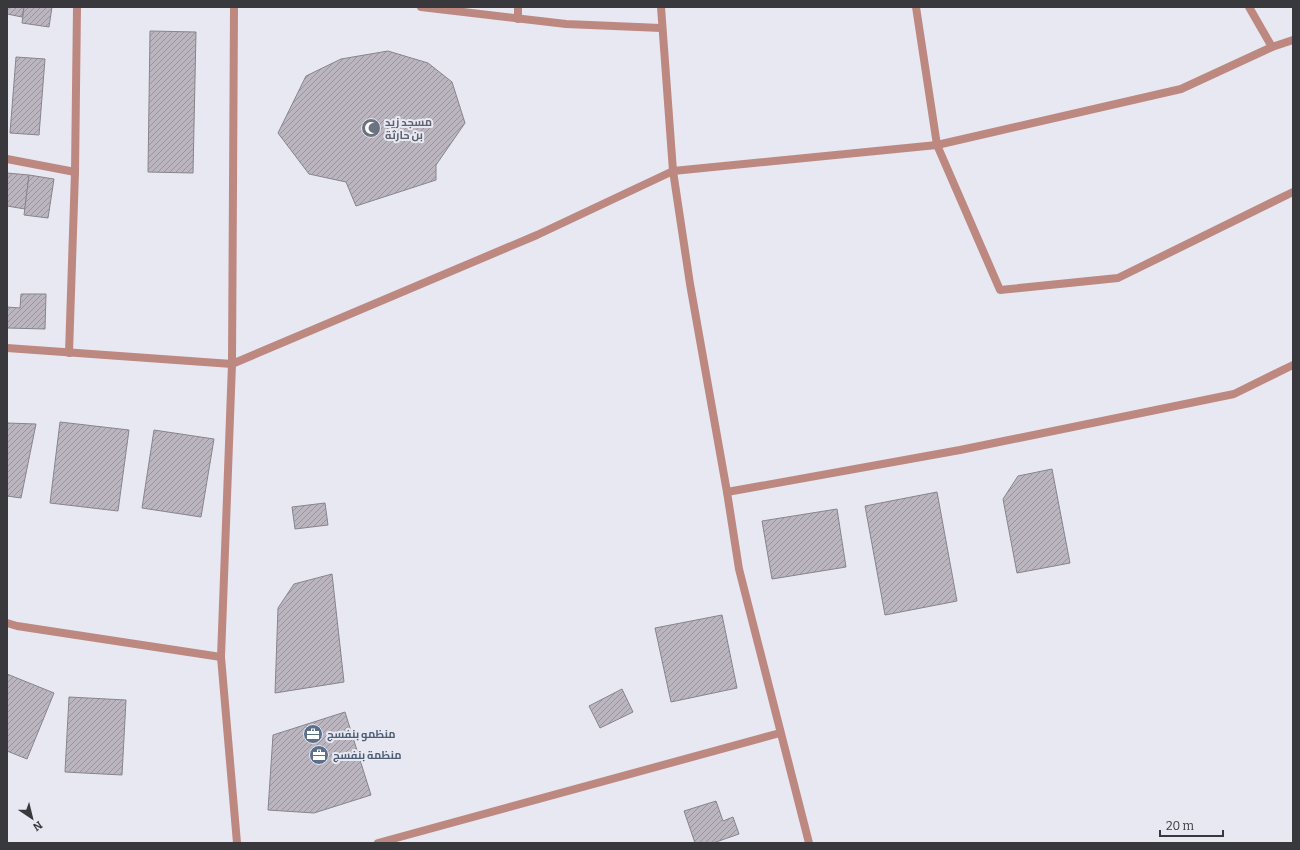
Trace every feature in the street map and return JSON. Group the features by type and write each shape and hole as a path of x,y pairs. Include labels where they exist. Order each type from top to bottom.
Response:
{"street":[{"path":"69,353 75,172 77,7"},
{"path":"234,7 232,364 221,657 237,843"},
{"path":"421,7 566,24 662,28"},
{"path":"518,7 518,19"},
{"path":"661,7 673,171 690,284 727,492 739,569 809,843"},
{"path":"916,7 936,145 1000,290 1118,278 1293,192"},
{"path":"1249,7 1272,47"},
{"path":"7,348 232,364 537,235 673,171 936,145 1182,89 1272,47 1293,40"},
{"path":"7,159 75,172"},
{"path":"727,492 960,450 1234,394 1293,365"},
{"path":"7,623 18,626 221,657"},
{"path":"378,843 780,733"}],"building":[{"path":"7,7 24,7 22,17 7,14"},
{"path":"24,7 52,7 49,27 22,23"},
{"path":"150,31 196,32 193,173 148,172"},
{"name":"مسجد زيد بن حارثة","path":"388,51 428,63 452,82 465,123 436,165 436,180 356,206 346,182 309,174 278,133 306,76 341,59"},
{"path":"16,57 45,59 39,135 10,133"},
{"path":"7,173 29,175 25,209 7,206"},
{"path":"29,175 54,179 48,218 24,215"},
{"path":"21,294 46,294 45,329 7,328 7,307 20,308"},
{"path":"60,422 129,430 118,511 50,503"},
{"path":"7,423 36,424 21,498 7,496"},
{"path":"154,430 214,439 201,517 142,508"},
{"path":"1052,469 1070,563 1017,573 1003,499 1018,476"},
{"path":"937,492 957,601 885,615 865,506"},
{"path":"325,503 328,525 295,529 292,507"},
{"path":"837,509 846,567 772,579 762,521"},
{"path":"332,574 344,682 275,693 278,608 294,584"},
{"path":"722,615 737,688 671,702 655,628"},
{"path":"7,674 54,693 27,759 7,751"},
{"path":"622,689 633,712 600,728 589,706"},
{"path":"69,697 126,700 122,775 65,772"},
{"path":"345,712 371,795 314,813 268,810 273,735"},
{"path":"716,801 723,821 733,817 739,834 713,843 695,843 684,811"}],"place":[{"name":"مسجد زيد بن حارثة","path":"371,128"},
{"name":"منظمو بنفسج","path":"313,734"},
{"name":"منظمة بنفسج","path":"319,755"}]}
